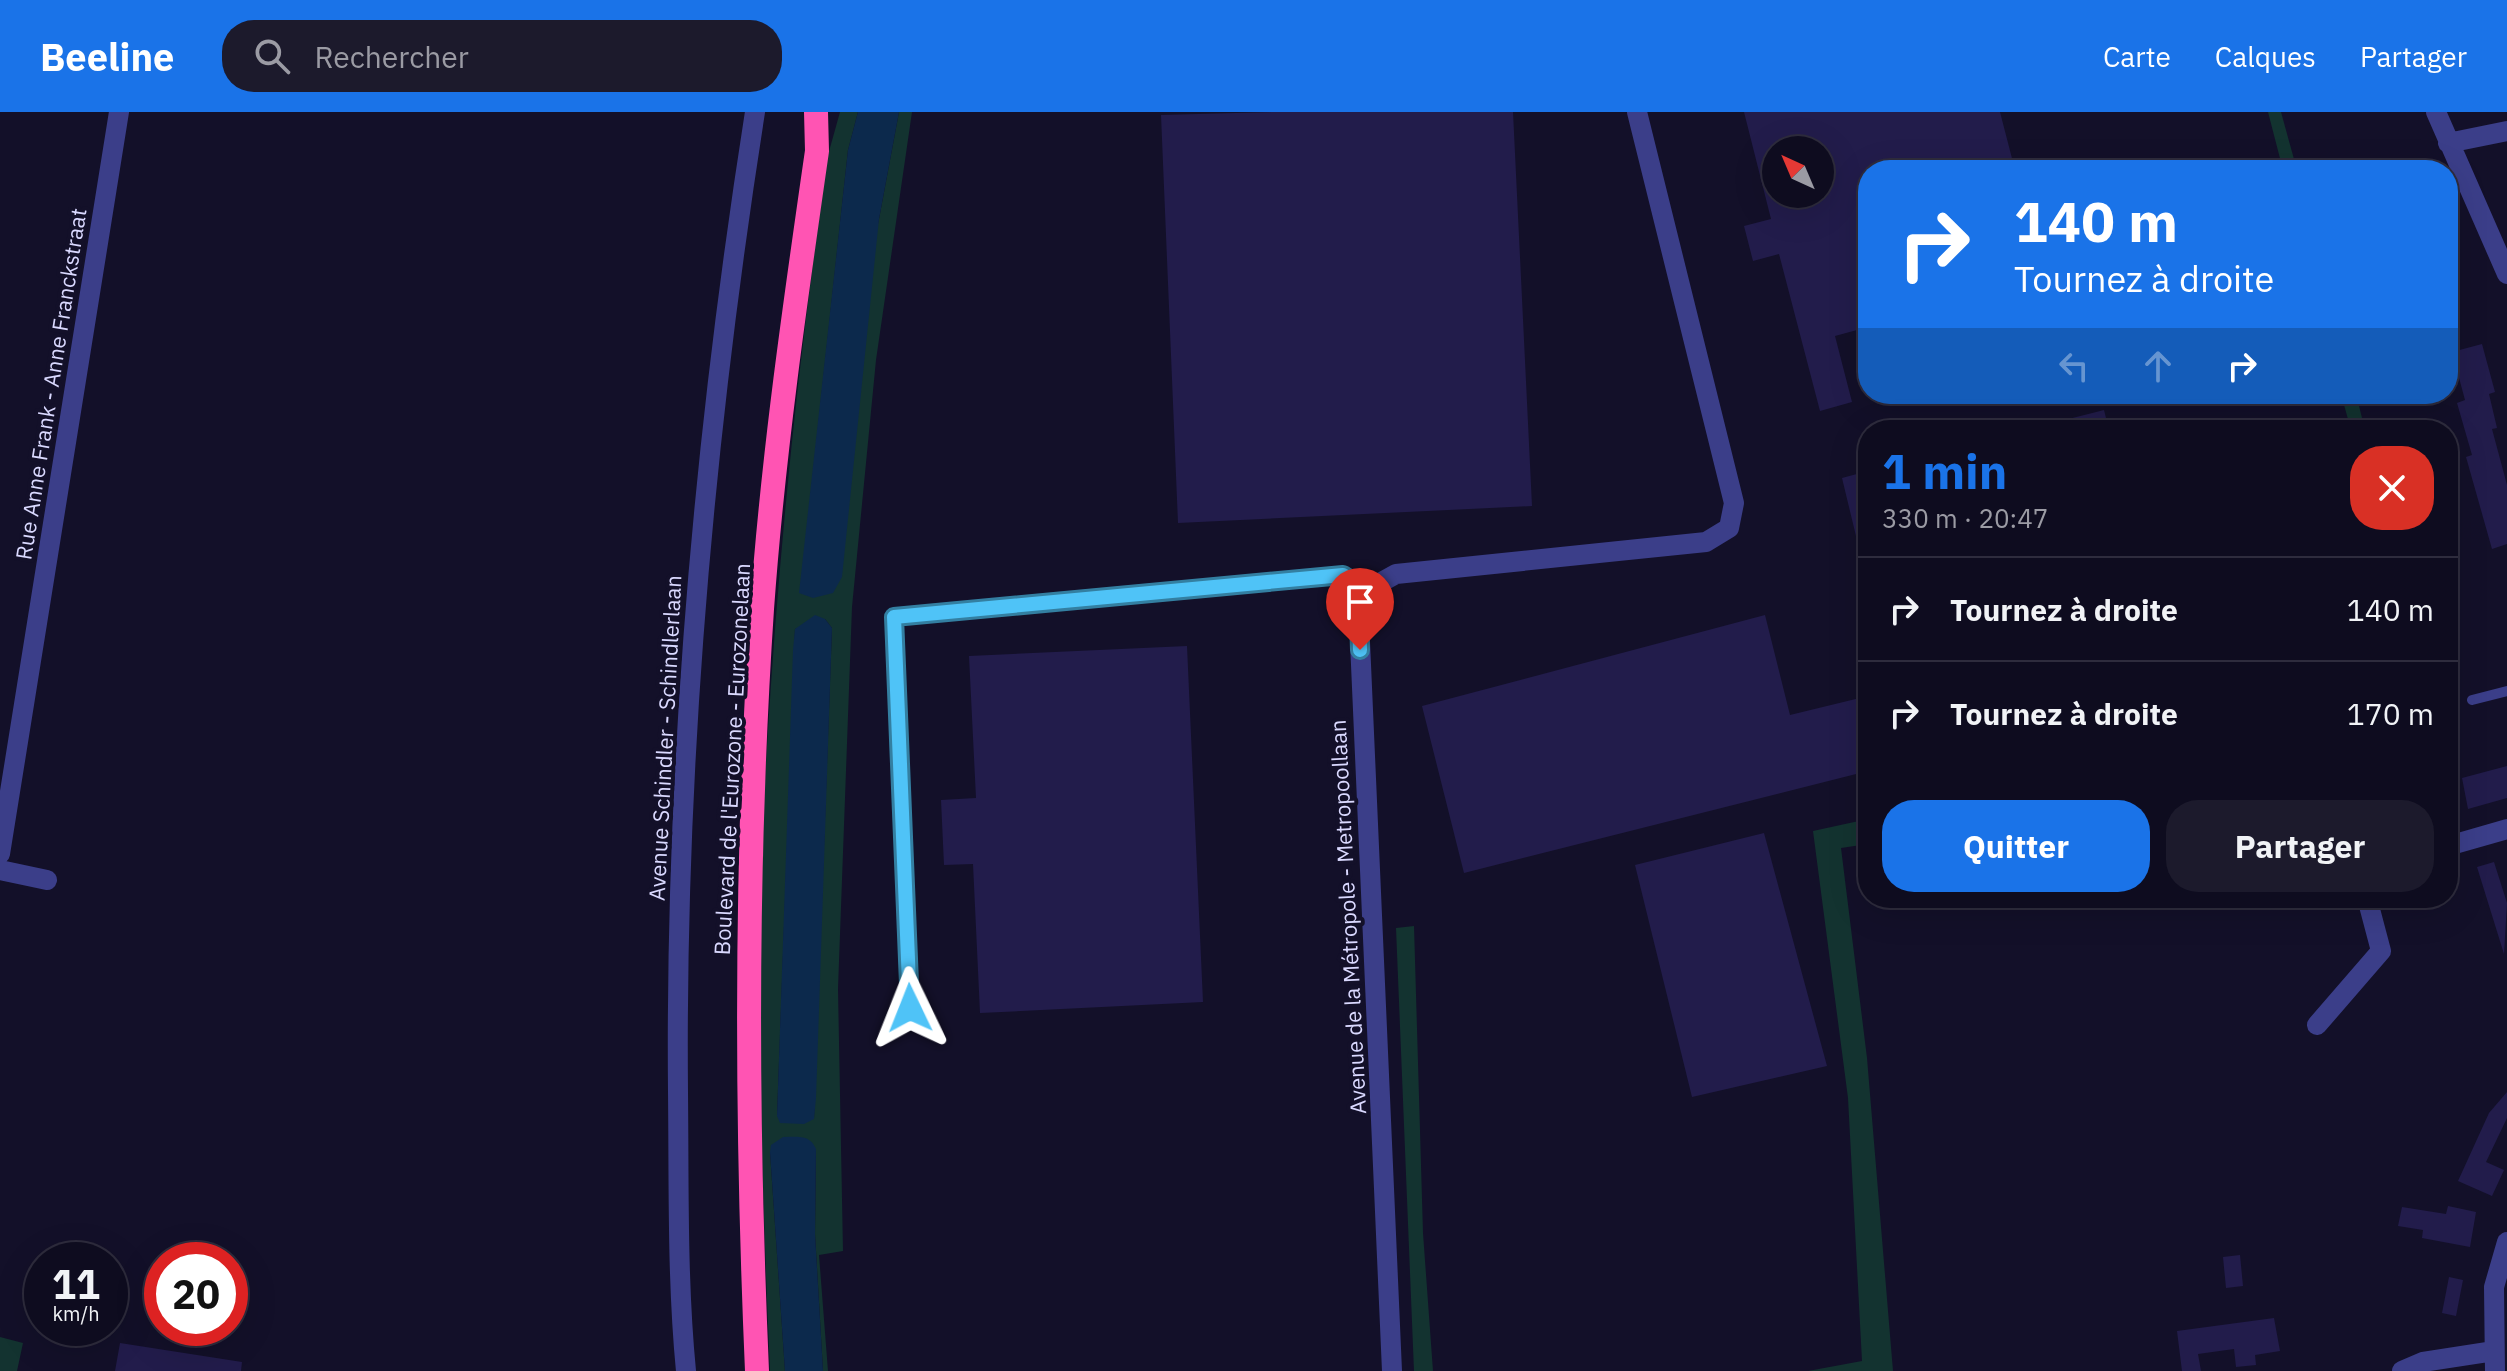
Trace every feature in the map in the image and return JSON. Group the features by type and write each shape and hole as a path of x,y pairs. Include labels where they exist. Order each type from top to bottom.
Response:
{"highway":[{"name":"Boulevard de l'Eurozone - Eurozonelaan","path":"757,1371 748,1160 747,1029 754,746 762,606 777,459 817,151 816,112"},
{"name":"Boulevard de l'Eurozone - Eurozonelaan","path":"817,151 834,112"}],"street":[{"name":"Rue Anne Frank - Anne Franckstraat","path":"0,854 119,112"},
{"name":"Avenue Schindler - Schindlerlaan","path":"686,1371 678,1015 696,582 733,250 755,112"},
{"path":"1367,590 1396,574 1706,542 1729,528 1734,503 1637,112"},
{"path":"2436,112 2456,160"},
{"path":"2448,143 2507,131"},
{"path":"2458,165 2507,274"},
{"name":"Avenue de la Métropole - Metropoollaan","path":"1367,590 1359,619 1392,1371"},
{"path":"2458,843 2507,829"},
{"path":"0,870 47,880"},
{"path":"2317,1025 2381,951 2370,908"},
{"path":"2402,1371 2423,1362 2494,1361 2494,1287 2507,1242"}],"lane":[{"path":"910,1008 894,617 1343,575 1367,590"},
{"path":"2472,700 2507,691"}],"green space":[{"path":"840,112 858,112 848,150 800,593 899,112 912,112 876,360 852,607 838,989 843,1251 819,1255 828,1371 823,1371 815,1234 816,1149 770,1152 785,1371 770,1371 760,1058 763,824 784,524 799,376 828,155","holes":["825,619 832,628 814,1118 777,1116 795,629"]},
{"path":"2268,112 2281,112 2294,160 2280,160"},
{"path":"2344,404 2358,404 2362,420 2348,420"},
{"path":"1858,821 1858,845 1841,848 1867,1058 1893,1371 1808,1371 1862,1361 1848,1098 1813,831"},
{"path":"1414,926 1423,1233 1433,1371 1414,1371 1396,928"},
{"path":"0,1337 23,1343 17,1371 0,1371"}],"water":[{"path":"858,112 899,112 879,219 842,577 833,593 813,598 799,593 848,150"},
{"path":"815,615 825,619 832,628 816,1098 814,1119 804,1124 780,1123 777,1116 793,650 795,629"},
{"path":"783,1137 807,1139 816,1149 815,1234 823,1371 785,1371 770,1152 771,1145"}],"building":[{"path":"1513,112 1532,506 1178,523 1161,115"},
{"path":"1744,112 2000,112 2012,160 1858,160 1858,330 1835,336 1852,402 1820,411 1779,254 1753,261 1744,226 1771,219 1768,208 1834,208 1834,136 1762,136 1762,183"},
{"path":"2482,344 2495,392 2489,394 2497,428 2492,429 2507,485 2507,544 2492,549 2466,457 2472,455 2457,404 2465,400 2458,374 2458,350"},
{"path":"2104,410 2106,420 2065,420"},
{"path":"1858,474 1858,544 1842,478"},
{"path":"1765,615 1790,715 1858,698 1858,774 1464,873 1422,706"},
{"path":"1187,646 1203,1002 980,1013 973,864 944,865 941,800 976,798 969,656"},
{"path":"2507,766 2507,798 2468,809 2462,778"},
{"path":"1764,833 1827,1066 1692,1097 1635,865"},
{"path":"2494,862 2507,903 2504,954 2477,867"},
{"path":"2507,1092 2507,1118 2486,1162 2504,1170 2492,1196 2458,1181 2489,1113"},
{"path":"2448,1206 2476,1212 2470,1247 2422,1238 2423,1230 2398,1226 2402,1207 2446,1214"},
{"path":"2240,1255 2243,1286 2226,1288 2223,1257"},
{"path":"2449,1277 2463,1280 2456,1316 2442,1313"},
{"path":"2274,1318 2280,1351 2255,1355 2256,1365 2236,1367 2234,1349 2198,1354 2201,1371 2182,1371 2177,1331"},
{"path":"128,1344 242,1362 241,1371 115,1371 119,1346"}],"route":[{"path":"910,1008 894,617 1343,575 1367,590 1359,619 1360,650"}]}
